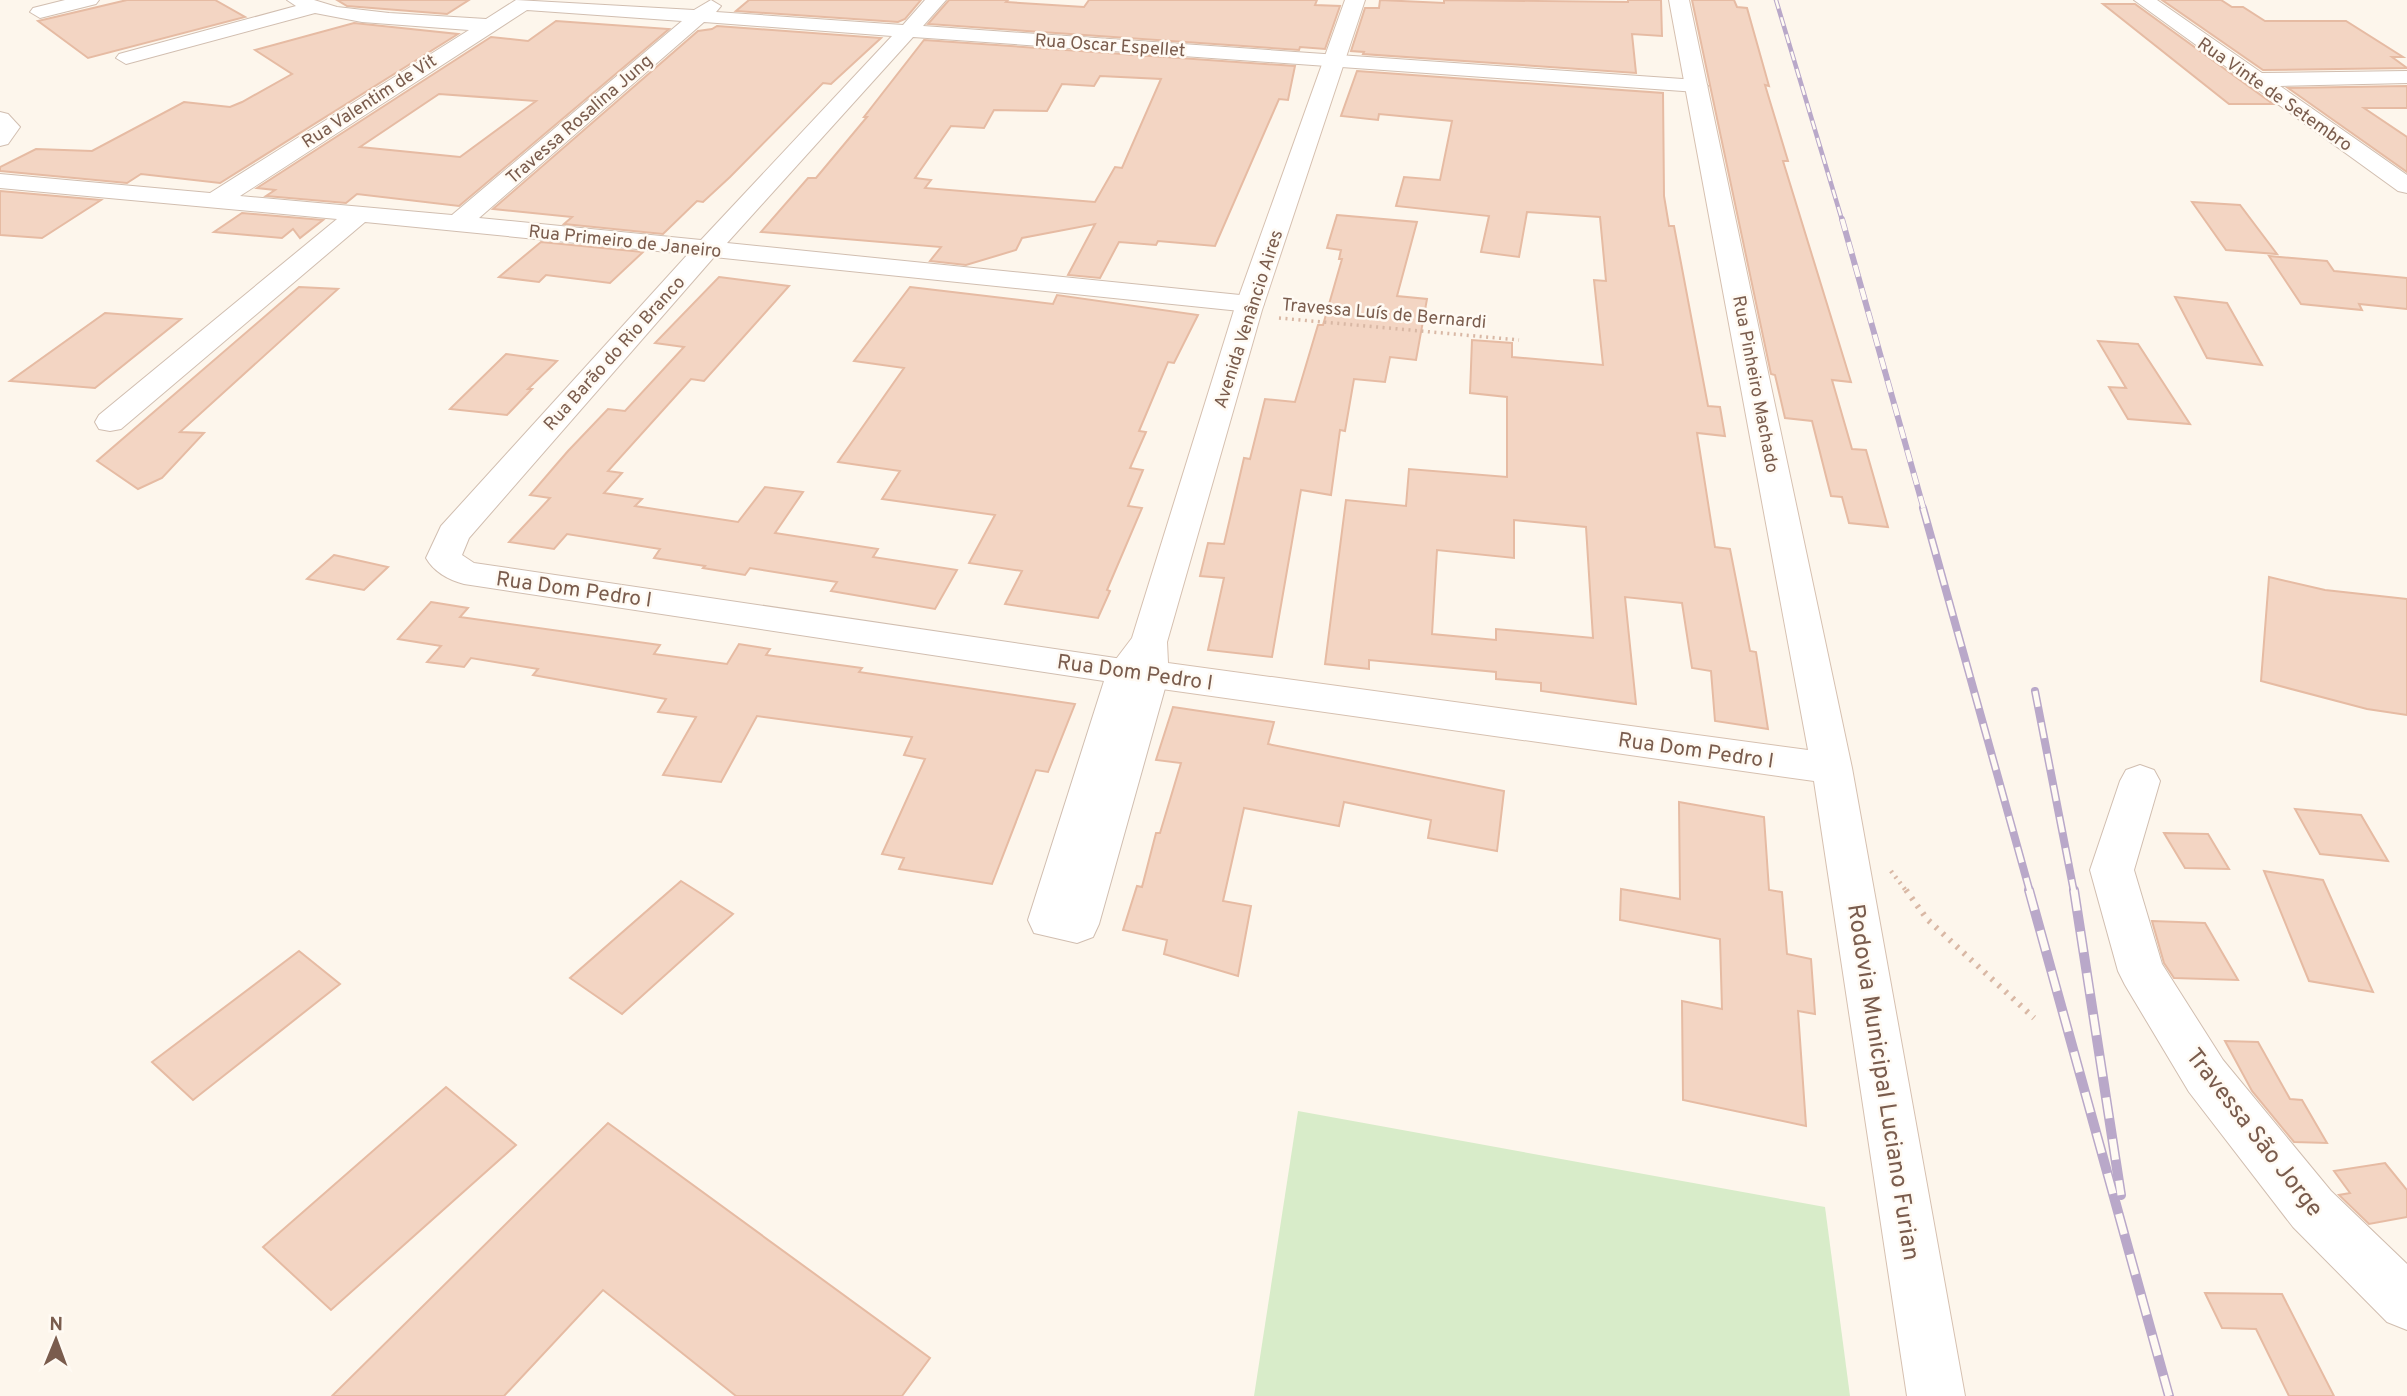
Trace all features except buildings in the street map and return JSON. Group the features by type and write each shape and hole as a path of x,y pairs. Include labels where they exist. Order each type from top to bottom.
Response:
{"street":[{"path":"40,12 89,0"},
{"name":"Travessa Rosalina Jung","path":"458,223 718,0"},
{"name":"Rua Barão do Rio Branco","path":"443,558 453,534 706,250 936,0"},
{"name":"Avenida Venâncio Aires","path":"1108,772 1248,309 1336,62 1355,0"},
{"name":"Rua Pinheiro Machado","path":"1679,0 1832,768"},
{"name":"Rua Vinte de Setembro","path":"2144,0 2407,187"},
{"path":"126,58 304,4 346,14 488,24"},
{"name":"Rua Oscar Espellet","path":"523,4 1697,86"},
{"name":"Rua Valentim de Vit","path":"216,200 523,4"},
{"path":"2255,80 2407,77"},
{"path":"0,119 9,127 0,139"},
{"name":"Rua Primeiro de Janeiro","path":"0,181 458,223 1248,309"},
{"path":"110,422 359,214"},
{"name":"Rua Dom Pedro I","path":"443,558 464,573 1141,662 1832,768"},
{"name":"Rodovia Municipal Luciano Furian","path":"1832,768 1936,1396"},
{"name":"Travessa São Jorge","path":"2140,781 2112,870 2141,971 2206,1076 2312,1209 2407,1302"}],"path":[{"name":"Travessa Luís de Bernardi","path":"1248,309 1519,340"},
{"path":"1886,865 1927,919 2034,1018"}],"green space":[{"path":"1298,1111 1825,1207 1850,1396 1254,1396"}],"railway":[{"path":"1776,0 1842,220"},
{"path":"1842,219 1924,510"},
{"path":"1923,508 2030,892"},
{"path":"2035,691 2074,892"},
{"path":"2029,890 2169,1396"},
{"path":"2074,890 2121,1195"}]}
